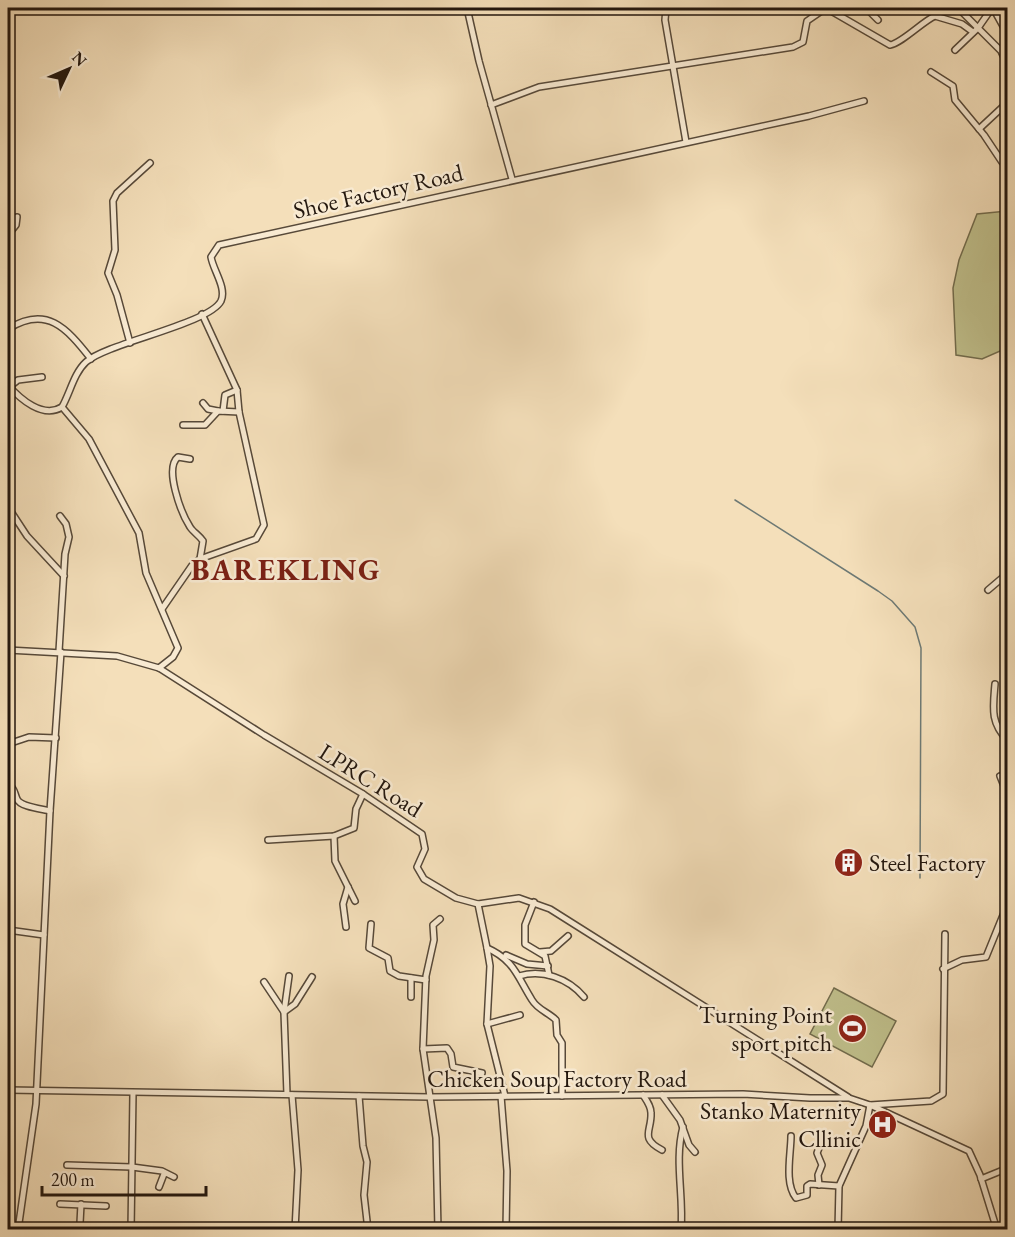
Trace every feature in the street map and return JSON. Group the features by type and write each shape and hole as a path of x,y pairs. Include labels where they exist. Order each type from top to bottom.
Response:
{"street":[{"path":"467,8 512,179"},
{"path":"666,8 665,20 673,55 686,142"},
{"path":"491,105 539,87 798,45 805,36 807,21 826,8 890,45 896,44 911,29 920,28 935,16 975,30"},
{"path":"866,8 878,20"},
{"path":"958,8 975,30 1000,51 1008,66"},
{"path":"955,50 993,8 1008,35"},
{"path":"931,72 953,86 955,100 1002,162"},
{"name":"Shoe Factory Road","path":"91,359 215,308 222,299 211,257 219,244 809,116 864,102"},
{"path":"979,129 1007,103"},
{"path":"130,343 117,295 108,273 115,250 112,206 117,193 150,163"},
{"path":"8,235 16,225 17,216"},
{"path":"162,609 193,564 200,559 256,539 264,525 239,412 237,390 202,314"},
{"path":"8,329 36,316 46,319 74,338 91,359 74,380 62,407 49,412 19,398 8,386 18,380 42,377"},
{"path":"183,425 205,425 220,411 225,395 237,390"},
{"path":"203,403 208,408 220,411 239,412"},
{"path":"62,407 89,439 139,533 146,573 178,650 159,668"},
{"path":"190,459 178,458 171,465 171,471 188,525 202,541 200,559"},
{"path":"8,507 27,536 64,576"},
{"path":"18,1230 29,1166 37,1090 50,811 64,576 69,531 60,516"},
{"path":"988,590 1008,573"},
{"name":"LPRC Road","path":"8,650 60,651 131,658 159,668 264,735 363,794 422,834 425,849 417,867 424,879 456,897 478,904 519,898 550,909 849,1098"},
{"path":"995,684 992,717 997,730 1008,741"},
{"path":"8,744 29,737 56,738"},
{"path":"1000,776 1008,796"},
{"path":"8,783 13,787 21,803 50,811"},
{"path":"268,840 334,836 354,828 356,809 363,794"},
{"path":"334,836 335,861 354,901"},
{"path":"346,927 342,904 348,887"},
{"path":"534,902 525,925 525,944 545,956 549,966 549,975"},
{"path":"943,969 962,960 986,957 1008,903"},
{"path":"478,904 489,948 487,1024 503,1096 507,1171 506,1230"},
{"path":"438,1230 436,1138 423,1049 426,980 434,940 433,925 440,919"},
{"path":"371,924 370,950 388,958 390,970 393,973 426,980"},
{"path":"8,930 44,936"},
{"name":"Chicken Soup Factory Road","path":"8,1090 429,1097 662,1095 849,1098 870,1105 931,1101 943,1094 945,934"},
{"path":"540,952 551,951 568,936"},
{"path":"489,948 527,964 549,966"},
{"path":"489,948 511,963 532,1001 543,1013 556,1020 557,1035 562,1043 562,1096"},
{"path":"519,976 529,973 549,975 573,985 584,997"},
{"path":"289,976 284,1012 298,1170 295,1230"},
{"path":"284,1012 295,1004 312,977"},
{"path":"411,978 411,997"},
{"path":"264,982 284,1012"},
{"path":"487,1024 520,1015"},
{"path":"423,1049 447,1048 452,1054 453,1067 482,1073"},
{"path":"131,1230 133,1093"},
{"path":"644,1095 651,1109 647,1135 651,1142 662,1150"},
{"path":"662,1095 695,1152"},
{"path":"359,1096 363,1146 367,1162 364,1196 368,1230"},
{"path":"838,1230 839,1186 866,1126 870,1105 969,1151 981,1179 997,1230"},
{"path":"681,1230 683,1212 679,1152 683,1128"},
{"path":"791,1136 789,1181 794,1196 796,1198 807,1195 807,1186 839,1186"},
{"path":"819,1185 818,1175 822,1164 817,1153 821,1143 825,1141"},
{"path":"67,1165 132,1167 162,1171 174,1178"},
{"path":"981,1179 1008,1168"},
{"path":"159,1187 164,1174"},
{"path":"60,1204 106,1206"},
{"path":"81,1204 80,1223 84,1230"}],"green space":[{"path":"1007,211 1007,348 982,359 956,355 953,288 959,260 977,214"},
{"name":"Turning Point sport pitch","path":"834,988 896,1021 872,1067 810,1034"}],"waterway":[{"path":"735,500 878,591 892,601 915,627 921,648 920,878"}],"place":[{"name":"Steel Factory","path":"848,862"},
{"name":"Turning Point sport pitch","path":"853,1028"},
{"name":"Stanko Maternity Cllinic","path":"882,1124"}],"district":[{"name":"BAREKLING","path":"286,569"}]}
